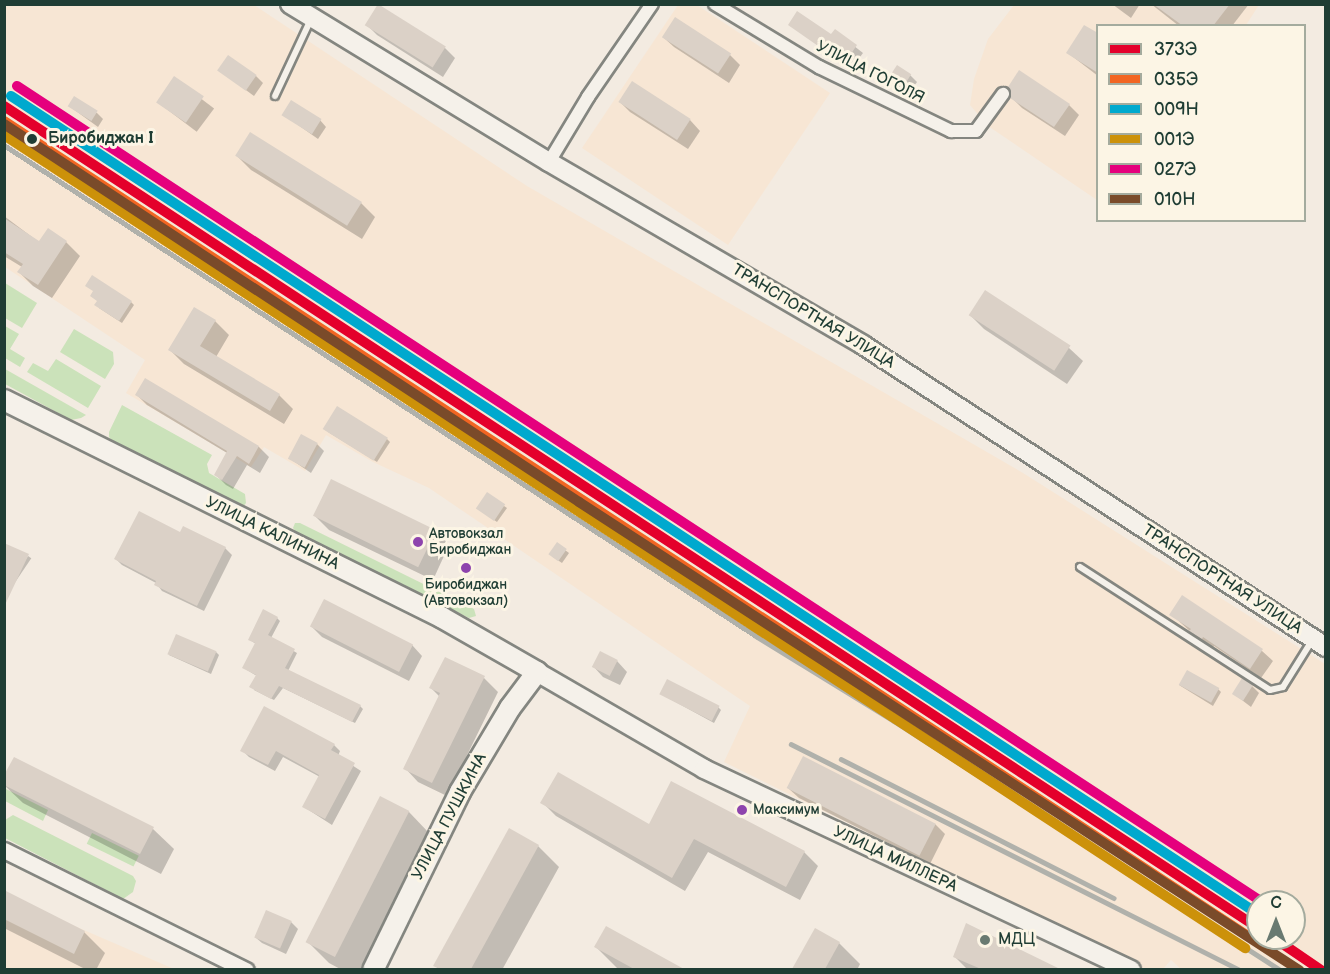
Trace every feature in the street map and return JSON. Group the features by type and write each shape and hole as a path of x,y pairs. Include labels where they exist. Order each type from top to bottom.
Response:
{"main road":[{"name":"ТРАНСПОРТНАЯ УЛИЦА","path":"291,4 311,19 549,162 863,345 1319,643"},
{"name":"УЛИЦА КАЛИНИНА","path":"4,400 441,617 537,672"},
{"name":"УЛИЦА ПУШКИНА","path":"373,969 460,792 510,708 537,672"},
{"name":"УЛИЦА МИЛЛЕРА","path":"537,672 705,769 1131,969"}],"street":[{"path":"549,162 588,97 652,4"},
{"name":"УЛИЦА ГОГОЛЯ","path":"715,4 819,67 951,131 976,131 1003,94"},
{"path":"4,850 246,969"}],"lane":[{"path":"275,96 311,19"},
{"path":"1080,567 1270,690 1283,687 1319,643"}],"shaded area":[{"path":"4,5 254,5 527,186 1023,473 1325,664 1325,969 1181,969 1171,960 1163,969 1144,969 724,762 750,706 429,488 373,462 326,435 305,471 264,447 251,467 126,393 145,360 5,267"},
{"path":"678,5 697,5 830,93 728,245 582,148"},
{"path":"1014,5 1259,5 1247,24 1096,24 1096,199 988,126 970,105 974,79 988,39"},
{"path":"5,896 174,969 5,969"}],"green space":[{"path":"5,283 37,303 22,328 5,318"},
{"path":"5,326 19,334 10,349 25,358 20,367 5,358"},
{"path":"74,329 113,352 114,364 105,379 60,352"},
{"path":"56,359 101,386 88,408 27,372 33,363 48,371"},
{"path":"4,369 86,415 71,420 5,384"},
{"path":"122,405 212,455 207,464 209,473 245,494 246,503 243,507 238,508 118,447 109,437 109,432"},
{"path":"295,523 300,523 474,609 476,616 469,618 296,532 293,528"},
{"path":"4,788 48,810 43,821 5,801"},
{"path":"13,815 133,876 136,881 133,892 123,899 5,838 5,820"},
{"path":"92,833 139,856 133,867 87,844"}],"building":[{"path":"378,4 446,46 433,68 365,25"},
{"path":"1153,4 1230,4 1215,24 1180,24"},
{"path":"797,11 831,34 835,29 857,45 844,64 788,25"},
{"path":"675,17 731,53 718,74 662,37"},
{"path":"1084,25 1096,32 1096,72 1066,53"},
{"path":"228,55 257,75 246,91 217,71"},
{"path":"897,65 911,74 900,91 886,82"},
{"path":"1019,70 1070,104 1054,127 1010,98 1008,87"},
{"path":"174,76 204,96 186,123 156,103"},
{"path":"632,81 691,119 677,140 618,102"},
{"path":"74,96 98,111 91,121 68,106"},
{"path":"291,100 322,119 312,134 281,115"},
{"path":"250,132 362,202 347,226 235,156"},
{"path":"4,218 39,241 48,228 67,241 38,285 17,272 23,264 4,252"},
{"path":"92,275 132,301 119,321 94,305 97,301 90,296 93,291 85,286"},
{"path":"985,290 1071,346 1054,371 969,315"},
{"path":"194,307 216,320 200,346 280,394 270,411 168,350"},
{"path":"145,378 259,446 249,464 237,456 222,480 214,475 227,451 135,395"},
{"path":"337,406 388,438 374,461 323,429"},
{"path":"301,434 318,443 305,468 288,459"},
{"path":"331,479 436,530 418,567 313,516"},
{"path":"487,492 505,504 494,521 476,509"},
{"path":"139,511 180,532 183,526 226,547 197,606 154,585 156,581 114,559"},
{"path":"557,542 567,549 558,561 548,554"},
{"path":"4,543 29,554 4,607"},
{"path":"1182,595 1263,649 1250,669 1203,637 1202,639 1189,631 1191,629 1169,615"},
{"path":"324,599 413,644 399,672 310,627"},
{"path":"263,609 278,617 268,635 295,649 285,668 361,705 352,722 279,686 271,699 249,687 256,675 242,668 255,643 248,640"},
{"path":"176,634 217,651 208,671 167,654"},
{"path":"600,651 618,660 610,676 592,667"},
{"path":"445,657 485,676 432,783 403,769 440,693 429,688"},
{"path":"1187,670 1219,688 1211,703 1179,685"},
{"path":"1242,678 1253,685 1243,701 1232,694"},
{"path":"667,679 720,706 712,721 659,694"},
{"path":"264,706 335,744 331,750 355,763 325,819 302,807 319,775 276,751 268,765 240,751"},
{"path":"803,756 936,824 919,856 787,788"},
{"path":"14,757 154,827 140,854 4,785 4,775"},
{"path":"558,772 649,824 671,781 805,851 786,887 694,839 672,878 540,803"},
{"path":"380,796 409,811 335,957 306,942"},
{"path":"509,828 539,845 471,969 440,969 433,966"},
{"path":"4,890 85,931 74,954 4,919"},
{"path":"266,910 292,921 280,949 254,938"},
{"path":"966,923 1060,969 981,969 953,957"},
{"path":"606,926 684,969 634,969 594,947"},
{"path":"815,928 840,942 825,969 792,969"}],"railway":[{"path":"4,145 756,636 894,721 1280,970"},
{"path":"791,744 1240,970"},
{"path":"841,759 1114,898"}],"transit line":[{"name":"027Э","path":"17,86 1246,892"},
{"name":"009Н","path":"11,96 1246,906"},
{"name":"373Э","path":"4,106 1246,920"},
{"name":"035Э","path":"4,121 1246,935"},
{"name":"010Н","path":"4,124 579,502 1299,970"},
{"name":"001Э","path":"4,135 1245,948"},
{"name":"373Э","path":"1292,950 1321,970"}],"place":[{"name":"Биробиджан I","path":"32,139"},
{"name":"Автовокзал Биробиджан","path":"418,542"},
{"name":"Биробиджан (Автовокзал)","path":"466,568"},
{"name":"Максимум","path":"742,810"},
{"name":"МДЦ","path":"985,940"}]}
